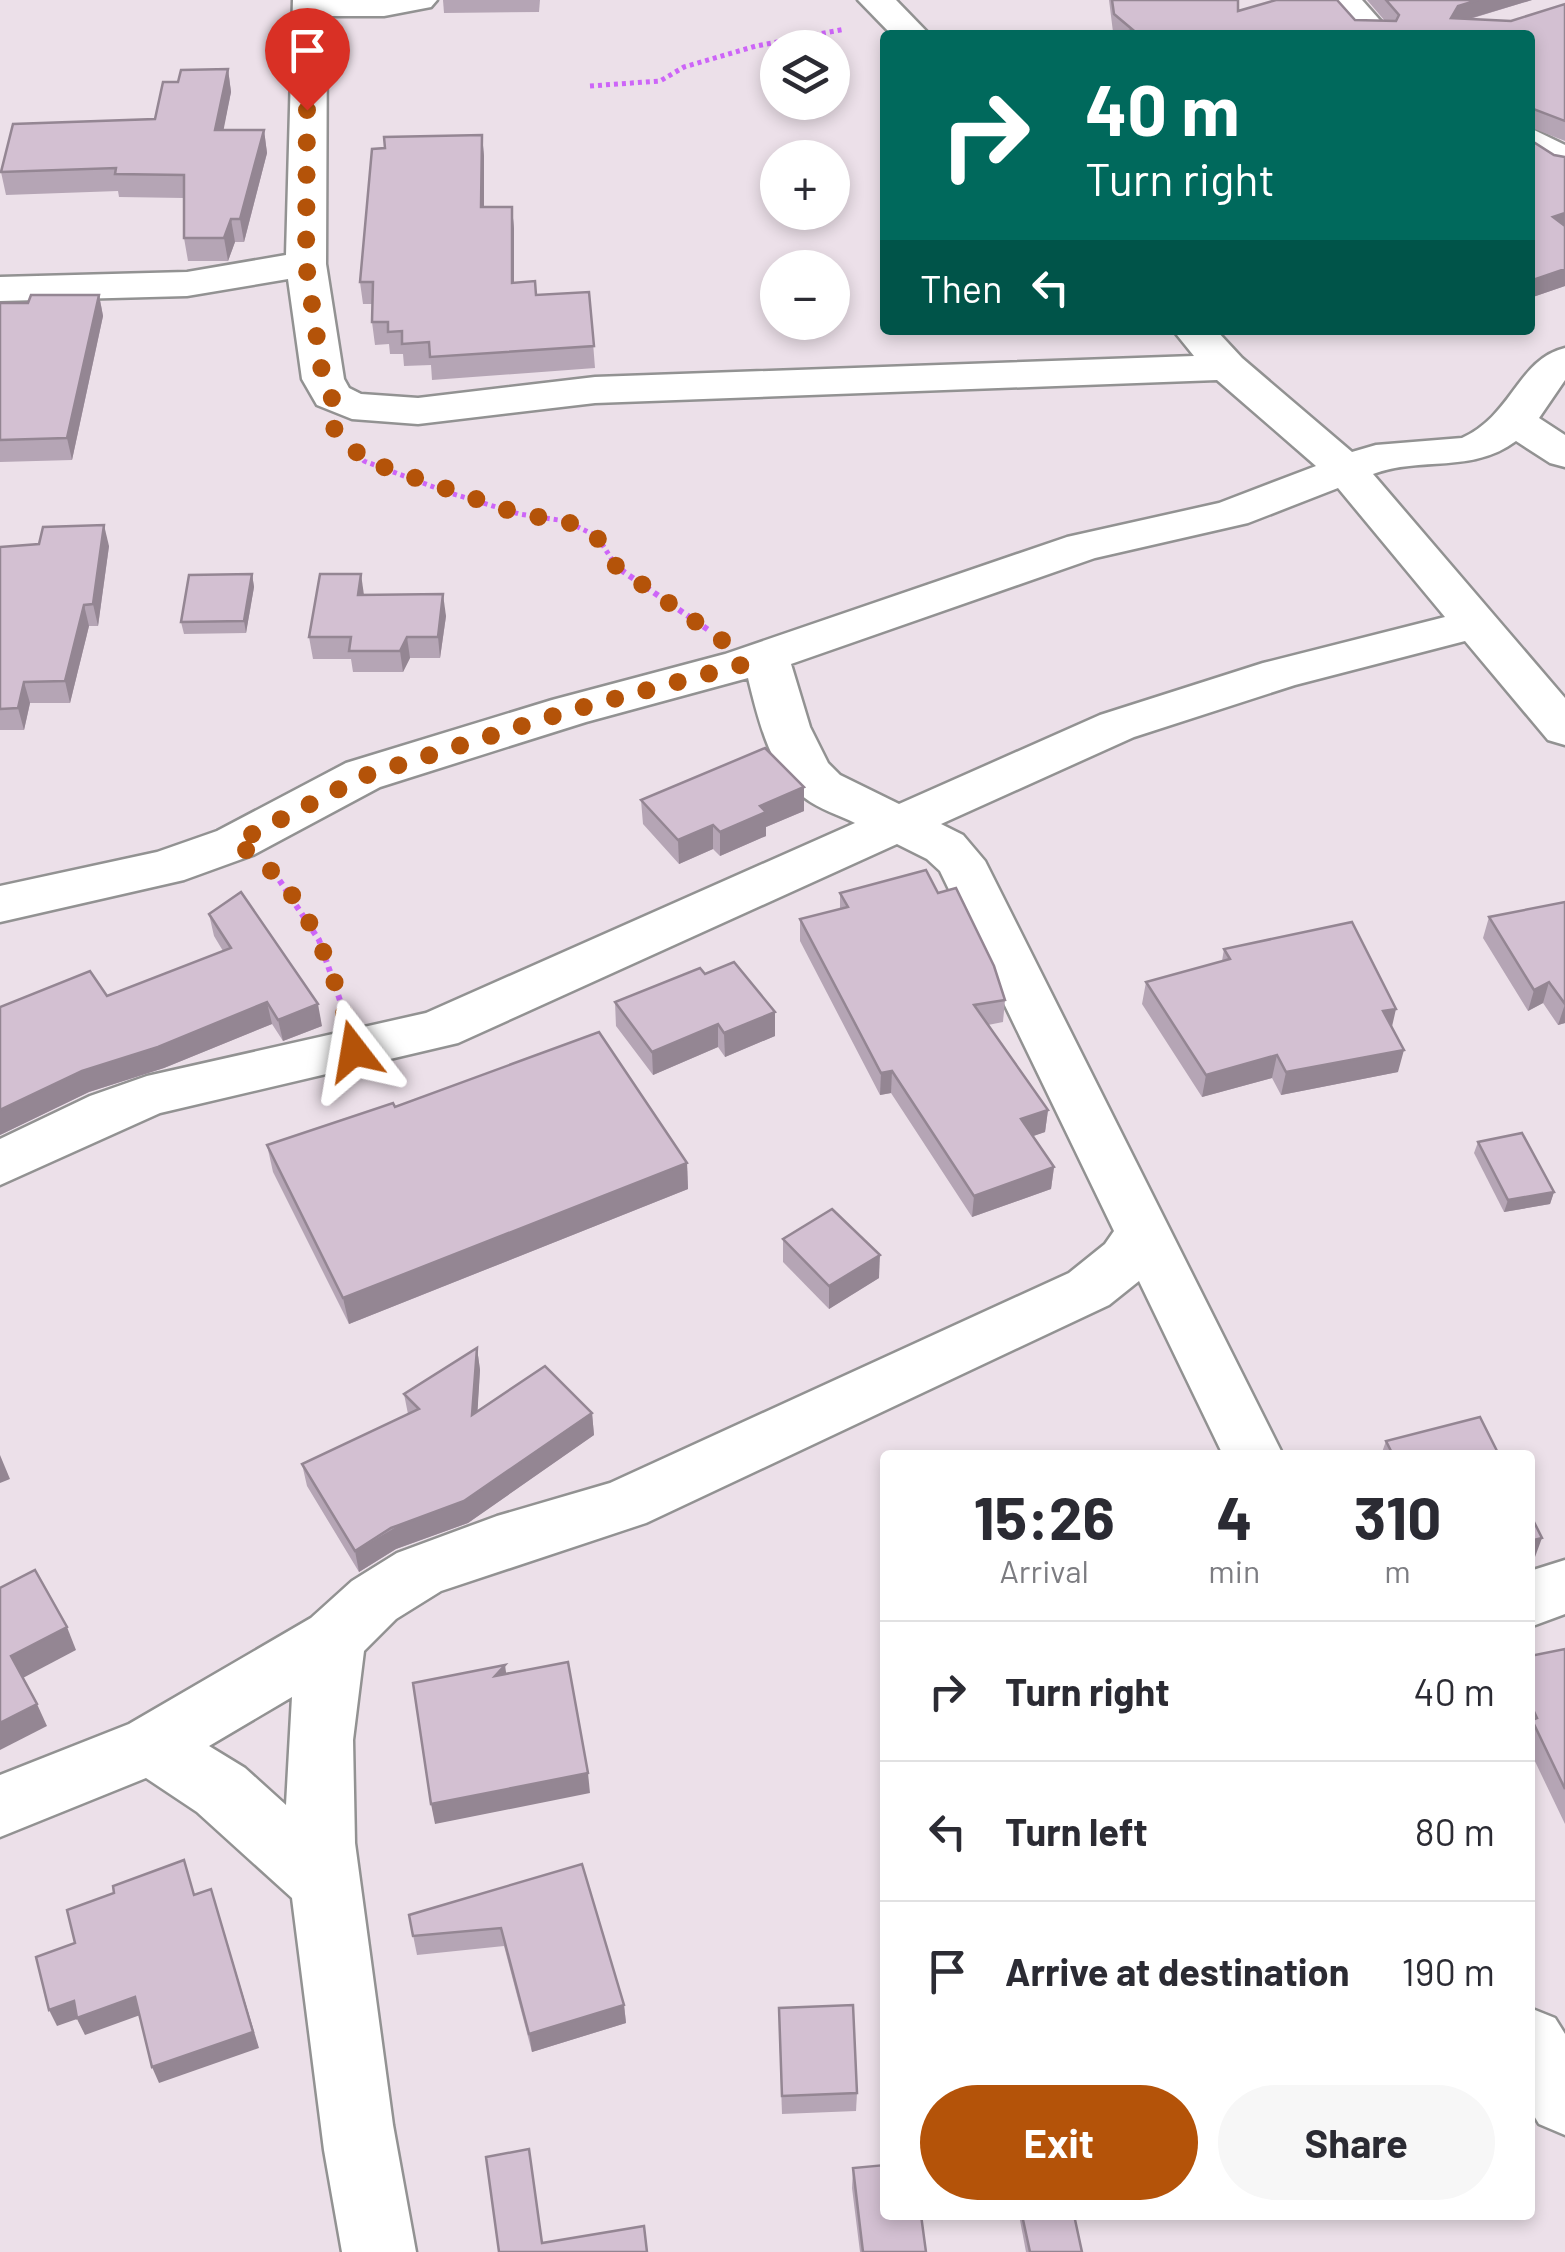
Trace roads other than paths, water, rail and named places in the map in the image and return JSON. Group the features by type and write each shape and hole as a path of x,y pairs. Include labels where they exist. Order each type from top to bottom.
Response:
{"street":[{"path":"419,0 384,5 311,2 306,264 323,379 332,396 352,406 418,411 595,390 1227,367"},
{"path":"1342,0 1371,30"},
{"path":"1535,142 1565,162"},
{"path":"0,290 187,284 306,264"},
{"path":"1198,335 1227,367 1344,468 1565,729"},
{"path":"0,904 166,868 235,843 364,776 569,711 754,661 1083,547 1232,514 1376,458 1470,450 1488,442 1545,391 1565,454"},
{"path":"0,1164 142,1098 224,1075 354,1051 439,1029 1117,726 1280,674 1477,623"},
{"path":"754,661 806,772 823,786 945,847 960,861 1251,1450"},
{"path":"0,1806 152,1744 334,1638 374,1600 419,1572 497,1543 624,1506 1089,1289 1126,1260 1143,1235"},
{"path":"1089,1289 1175,1297"},
{"path":"1535,1596 1565,1587"},
{"path":"334,1638 322,1690 320,1729 322,1880 379,2252"},
{"path":"152,1744 220,1790 322,1880"},
{"path":"1535,2051 1565,2099"}]}
